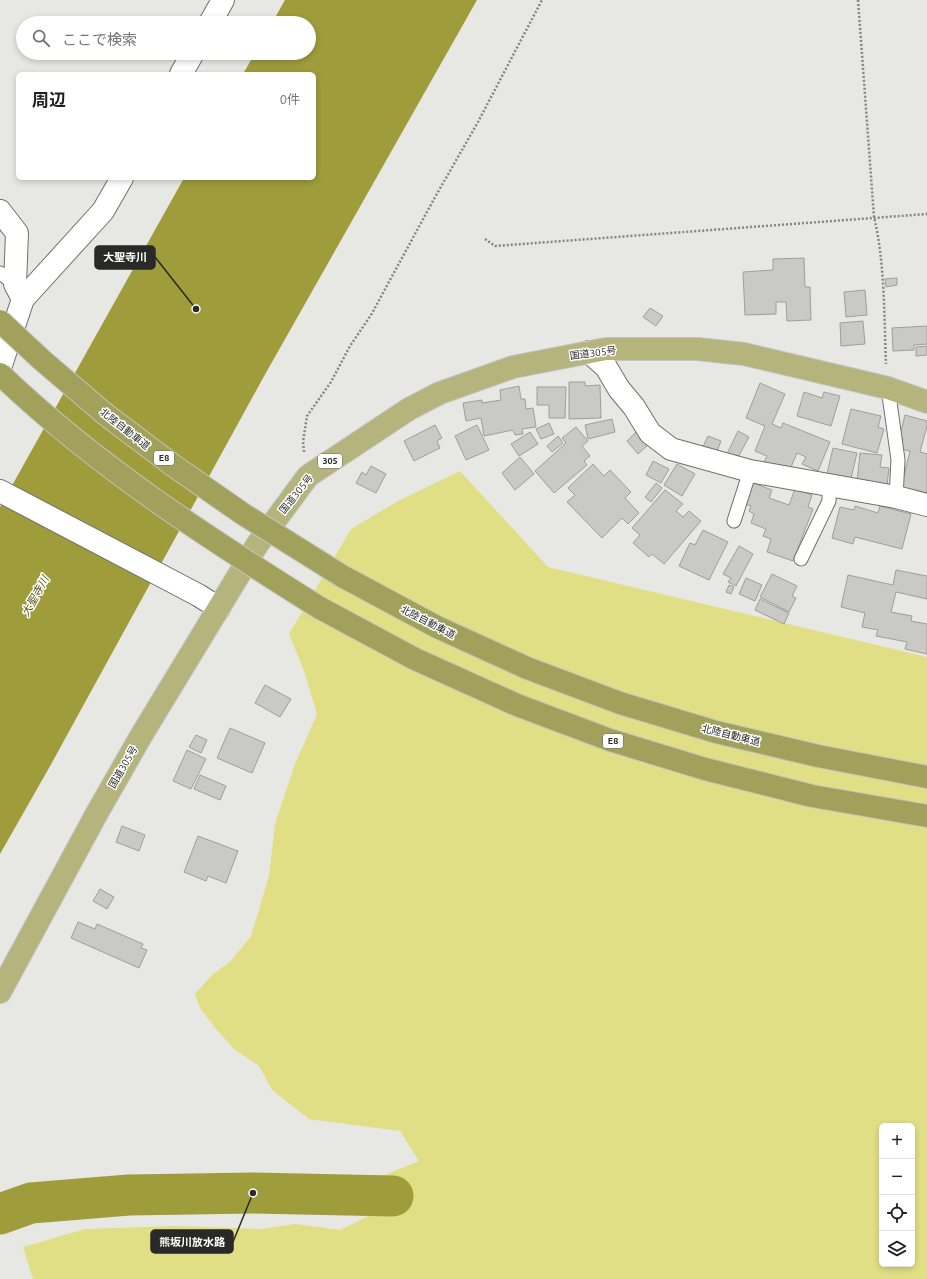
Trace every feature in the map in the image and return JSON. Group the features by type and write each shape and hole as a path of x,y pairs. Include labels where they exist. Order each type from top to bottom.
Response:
{"highway":[{"name":"北陸自動車道","path":"0,321 43,361 105,414 174,466 243,514 342,576 436,627 527,668 620,703 723,734 818,756 927,777"},
{"name":"国道305号","path":"0,992 97,813 257,546 308,476 408,409 440,393 513,367 606,349 698,349 744,354 888,388 927,402"},
{"name":"E8","path":"0,374 70,437 144,493 220,545 320,608 415,659 517,705 610,740 705,769 812,796 927,816"}],"street":[{"path":"214,16 223,0"},
{"path":"182,72 189,60"},
{"path":"13,285 103,211 121,180"},
{"path":"0,211 17,233 13,285 0,368"},
{"path":"589,352 606,367 650,433 671,449 750,471 927,505"},
{"path":"0,491 198,595 219,608"}],"lane":[{"path":"888,388 898,460 896,498"},
{"path":"734,521 750,471"},
{"path":"801,560 829,501 829,485"}],"path":[{"path":"308,476 303,442 307,416 330,382 350,346 371,315 478,122 542,0"},
{"path":"858,0 874,217 878,235 882,273 888,388"},
{"path":"485,240 495,246 927,214"}],"shaded area":[{"path":"460,471 548,567 927,657 927,1279 33,1279 23,1247 85,1229 175,1226 261,1229 295,1224 340,1230 381,1210 385,1175 419,1161 400,1131 309,1119 272,1090 259,1066 234,1049 200,1008 195,994 212,975 231,961 251,936 269,876 275,824 295,764 317,714 304,671 289,634 351,529 398,501"}],"water":[{"path":"285,0 477,0 263,378 49,768 0,854 0,507 183,180 316,180 316,72 244,72 251,60 316,60 316,16 276,16"}],"building":[{"path":"804,258 805,287 810,287 811,320 787,321 786,302 776,302 776,314 745,315 743,272 773,270 773,259"},
{"path":"897,278 897,285 886,287 885,279"},
{"path":"865,290 867,315 846,317 844,292"},
{"path":"650,308 663,316 656,326 643,317"},
{"path":"863,321 865,344 841,346 840,323"},
{"path":"927,326 927,344 914,345 914,350 893,351 892,328"},
{"path":"927,346 927,355 916,356 916,347"},
{"path":"569,382 585,382 585,386 600,385 601,418 569,419"},
{"path":"760,383 785,394 772,424 781,428 783,423 830,442 818,471 802,464 806,457 797,453 789,472 764,462 767,456 755,451 765,426 746,418"},
{"path":"519,386 521,399 525,399 526,409 533,408 536,427 522,429 523,434 515,435 513,430 484,436 481,418 466,421 463,403 482,400 482,403 501,400 500,390"},
{"path":"537,387 566,387 565,418 549,418 549,405 537,405"},
{"path":"804,392 822,398 824,392 840,396 831,426 797,416"},
{"path":"851,409 881,416 878,427 884,429 877,453 842,444"},
{"path":"905,415 927,421 920,452 927,454 927,493 924,498 900,492 910,451 901,449 903,439 899,439"},
{"path":"612,419 615,432 588,439 585,425"},
{"path":"549,423 554,434 541,439 536,429"},
{"path":"435,425 442,438 437,441 440,448 414,461 404,441"},
{"path":"477,425 489,450 466,460 455,436"},
{"path":"576,427 588,441 582,446 590,456 584,461 587,465 554,493 535,471 566,443 562,438"},
{"path":"637,431 649,444 638,454 627,441"},
{"path":"738,431 749,437 736,461 726,456"},
{"path":"530,432 538,444 519,456 511,444"},
{"path":"558,436 563,443 552,452 547,446"},
{"path":"708,436 721,441 715,456 701,451"},
{"path":"833,448 857,453 850,483 826,478"},
{"path":"860,453 882,455 880,467 889,468 887,485 857,481"},
{"path":"520,457 534,474 515,490 502,473"},
{"path":"653,461 669,469 661,483 646,475"},
{"path":"593,464 604,476 610,470 631,492 625,498 639,513 628,524 622,518 602,538 567,502 575,495 568,488"},
{"path":"677,464 695,474 682,496 664,485"},
{"path":"371,466 386,474 376,493 356,483 362,472 366,475"},
{"path":"656,483 662,488 651,502 645,497"},
{"path":"753,483 772,490 769,498 789,505 795,489 812,495 808,507 813,509 793,561 767,552 771,539 763,536 766,529 751,523 754,514 749,511 751,506 745,504"},
{"path":"665,490 683,504 676,511 683,517 689,511 701,521 664,564 652,554 649,557 633,543 640,535 632,528"},
{"path":"855,506 878,513 880,506 911,514 902,549 855,537 853,544 832,538 840,507 854,510"},
{"path":"703,530 728,542 709,580 679,566 690,543 695,545"},
{"path":"739,546 753,554 736,586 728,582 731,578 723,574"},
{"path":"896,570 927,576 927,599 896,592 891,612 912,616 911,621 927,624 927,654 905,649 907,642 876,636 878,630 862,627 865,613 841,607 848,575 893,585"},
{"path":"772,574 797,586 792,596 796,598 789,612 760,597"},
{"path":"746,578 762,585 755,601 739,594"},
{"path":"729,585 734,587 731,594 726,592"},
{"path":"760,599 789,613 784,624 755,610"},
{"path":"265,685 291,699 280,717 255,703"},
{"path":"230,728 265,743 252,773 217,758"},
{"path":"196,735 207,740 201,753 189,747"},
{"path":"187,750 206,759 191,789 173,781"},
{"path":"200,775 226,786 220,800 194,789"},
{"path":"122,826 145,835 139,851 116,842"},
{"path":"198,836 238,851 226,883 208,876 206,881 184,872"},
{"path":"100,889 114,897 107,909 93,901"},
{"path":"78,922 95,929 97,924 143,944 141,948 147,950 139,968 71,938"}],"waterway":[{"path":"0,1214 31,1203 129,1195 253,1193 393,1196"}],"place":[{"name":"大聖寺川","path":"196,309"},
{"name":"熊坂川放水路","path":"253,1193"}]}
